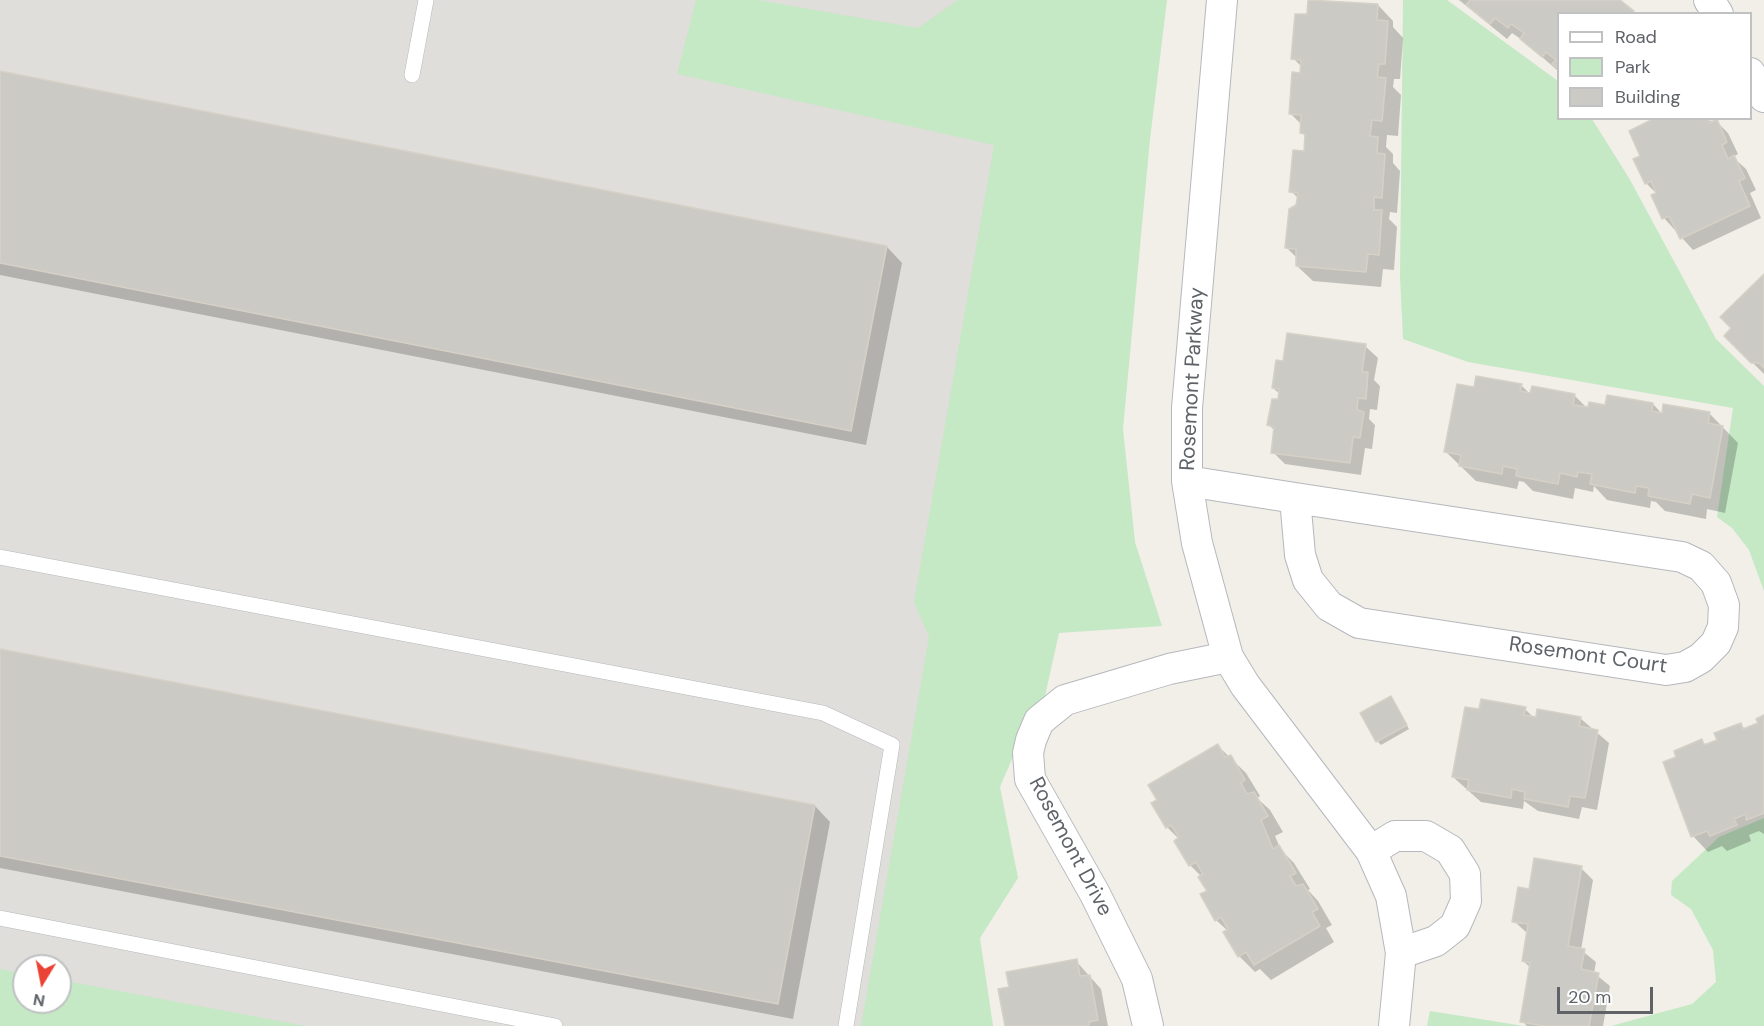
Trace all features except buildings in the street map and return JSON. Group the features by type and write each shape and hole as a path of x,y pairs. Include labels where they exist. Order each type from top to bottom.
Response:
{"street":[{"name":"Rosemont Parkway","path":"1222,0 1186,408 1187,481 1197,543 1228,657 1245,685 1371,850 1391,896 1401,953 1394,1026"},
{"path":"1752,76 1764,97"},
{"name":"Rosemont Court","path":"1187,481 1682,557 1701,566 1716,583 1724,604 1723,627 1716,643 1701,658 1685,667 1666,670 1359,622 1329,606 1308,580 1300,555 1295,498"},
{"name":"Rosemont Drive","path":"1148,1026 1137,978 1095,894 1030,779 1028,753 1039,721 1065,700 1169,669 1228,657"},
{"path":"1371,850 1395,836 1426,836 1450,850 1465,874 1466,901 1455,926 1436,941 1401,953"}],"lane":[{"path":"412,75 426,0"},
{"path":"0,557 823,713 892,745 846,1026"},
{"path":"0,918 555,1026"}],"shaded area":[{"path":"0,0 1089,0 924,1026 0,1026"}],"green space":[{"path":"696,0 758,0 918,28 958,0 1167,0 1150,139 1123,429 1135,542 1162,626 1059,633 1045,696 1017,747 1000,787 1018,878 980,938 993,1026 861,1026 929,637 914,602 994,145 677,74"},
{"path":"1403,0 1447,0 1557,80 1557,120 1593,120 1629,178 1716,339 1764,386 1764,591 1749,550 1732,528 1717,517 1733,408 1468,362 1403,339 1400,276"},
{"path":"1764,818 1764,1026 1611,1026 1692,1004 1716,982 1713,950 1691,909 1671,895 1672,881 1719,837"},
{"path":"0,969 12,972 12,1014 72,1014 72,982 306,1026 0,1026"},
{"path":"1430,1011 1524,1026 1427,1026"}]}
